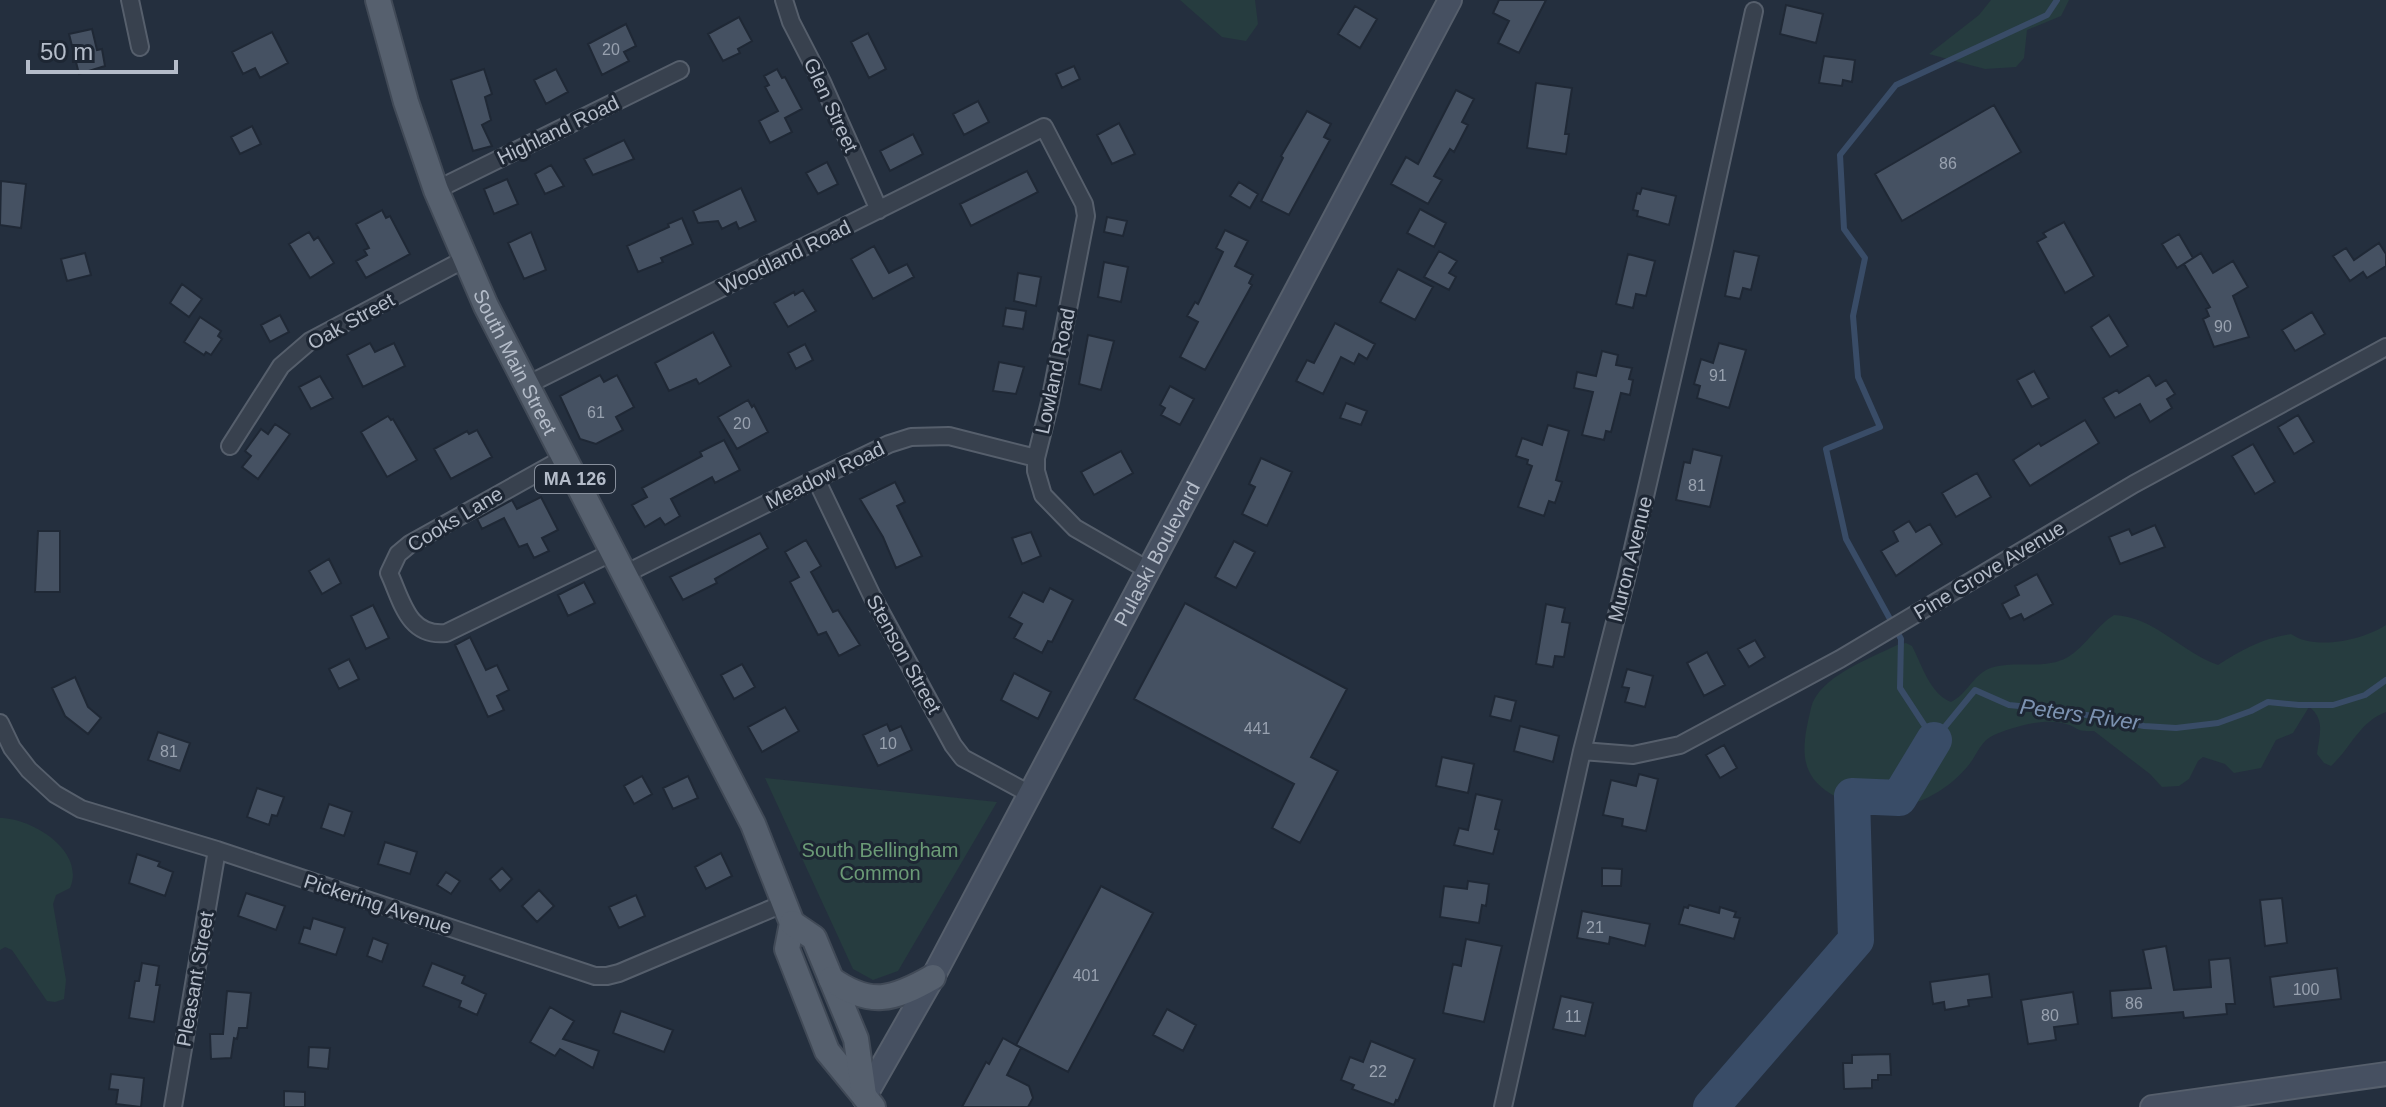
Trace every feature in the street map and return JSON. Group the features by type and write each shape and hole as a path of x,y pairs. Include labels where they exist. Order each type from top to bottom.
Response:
{"main road":[{"name":"South Main Street","path":"378,0 406,102 436,190 465,259 749,815 788,913 787,949 827,1051 865,1104"},
{"name":"Pulaski Boulevard","path":"865,1104 1450,0"},
{"name":"South Main Street","path":"788,913 814,938 856,1039 865,1104"},
{"path":"831,979 858,995 882,999 901,994 933,977"},
{"path":"2152,1107 2386,1074"}],"street":[{"path":"130,0 140,47"},
{"name":"Glen Street","path":"784,0 791,22 822,82 879,210"},
{"name":"Muron Avenue","path":"1503,1107 1582,751 1633,549 1754,11"},
{"name":"Highland Road","path":"436,190 680,70"},
{"name":"Lowland Road","path":"1044,127 1084,204 1086,216 1036,458 1038,483 1052,507 1075,528 1148,570"},
{"name":"Woodland Road","path":"527,385 1044,127"},
{"name":"Oak Street","path":"230,446 281,366 310,341 465,259"},
{"name":"Pine Grove Avenue","path":"1582,751 1633,755 1680,745 1840,659 2134,484 2386,347"},
{"name":"Meadow Road","path":"625,574 889,444 930,435 949,436 1036,458"},
{"name":"Cooks Lane","path":"564,458 482,502 398,554 389,573 409,615 422,631 446,633 613,552"},
{"name":"Stenson Street","path":"816,479 872,596 953,745 963,758 1030,794"},
{"name":"Pickering Avenue","path":"0,723 12,748 29,770 55,794 81,809 217,850 595,976 619,973 788,913"},
{"name":"Pleasant Street","path":"173,1107 217,850"}],"green space":[{"path":"1180,0 1255,0 1258,24 1246,41 1222,37"},
{"path":"1991,0 2069,0 2061,16 2027,30 2024,58 2016,67 1985,69 1929,54 1979,15"},
{"path":"2114,615 2129,617 2155,628 2218,665 2271,638 2291,634 2313,642 2339,642 2386,625 2386,712 2369,722 2331,766 2317,754 2320,722 2309,707 2293,733 2276,740 2261,768 2234,773 2225,764 2203,757 2189,779 2179,786 2162,787 2150,774 2094,731 2080,730 2058,722 2020,726 1989,738 1953,781 1921,801 1904,806 1885,808 1849,803 1831,794 1812,777 1805,756 1811,708 1824,687 1860,662 1906,643 1912,646 1937,693 1951,702 1988,669 2049,663 2068,657"},
{"name":"South Bellingham Common","path":"765,778 997,802 898,971 873,980 853,969"},
{"path":"0,818 13,819 40,830 53,839 70,861 73,874 70,888 56,895 53,904 66,980 64,999 55,1002 47,1001 12,950 5,947 0,950"}],"building":[{"path":"1499,0 1546,0 1519,53 1498,43 1509,21 1493,13"},
{"path":"1786,5 1823,14 1816,43 1780,34"},
{"path":"1355,6 1377,19 1360,48 1338,34"},
{"path":"739,17 752,41 738,49 740,53 723,61 708,34"},
{"path":"626,24 636,46 624,52 629,61 602,75 588,44"},
{"path":"92,29 97,50 102,49 105,66 79,74 69,34"},
{"path":"272,32 288,63 260,78 255,68 243,74 232,52"},
{"path":"868,33 886,69 869,78 851,42"},
{"path":"1824,56 1855,60 1852,82 1843,80 1842,86 1819,83"},
{"path":"1074,66 1080,79 1062,88 1056,74"},
{"path":"484,69 492,94 485,97 491,120 482,125 492,146 473,151 451,80"},
{"path":"556,69 568,92 546,104 534,80"},
{"path":"777,69 782,78 785,77 802,109 785,118 792,132 770,143 759,121 778,111 765,87 769,85 764,76"},
{"path":"1536,83 1572,88 1565,134 1569,134 1566,154 1527,148"},
{"path":"1456,90 1474,99 1462,122 1468,125 1454,152 1450,149 1434,176 1442,180 1428,204 1391,184 1406,157 1418,164"},
{"path":"978,101 989,122 964,135 953,114"},
{"path":"1994,105 2021,152 1902,221 1875,174"},
{"path":"1307,111 1331,124 1324,137 1330,140 1289,215 1261,201 1283,158 1281,156"},
{"path":"1119,123 1135,154 1112,164 1097,135"},
{"path":"252,126 261,144 240,154 231,137"},
{"path":"913,134 923,154 890,171 880,151"},
{"path":"624,140 634,159 593,175 584,159"},
{"path":"827,162 838,184 818,194 806,173"},
{"path":"551,165 564,186 545,194 535,174"},
{"path":"1027,171 1038,192 971,226 960,204"},
{"path":"507,179 518,204 494,214 484,189"},
{"path":"1,181 26,184 21,228 0,225"},
{"path":"1239,182 1258,194 1250,208 1230,196"},
{"path":"741,188 756,221 739,229 736,222 722,229 718,221 698,223 693,211"},
{"path":"1642,188 1676,196 1669,225 1637,216 1638,211 1633,210 1637,193 1640,194"},
{"path":"1420,209 1446,223 1434,247 1407,233"},
{"path":"382,210 386,218 390,216 410,254 366,278 356,261 367,255 364,250 369,248 356,224"},
{"path":"1107,217 1127,221 1123,236 1104,232"},
{"path":"682,218 693,244 661,258 663,262 638,272 627,246"},
{"path":"2064,222 2094,276 2065,293 2037,242 2046,237 2043,233"},
{"path":"1225,230 1248,241 1235,266 1253,275 1249,283 1252,285 1205,370 1180,357 1198,322 1187,316 1195,302 1198,304 1223,252 1216,248"},
{"path":"309,232 314,240 318,237 334,263 310,278 289,244"},
{"path":"531,232 546,270 524,279 508,243"},
{"path":"2179,234 2193,258 2177,268 2162,244"},
{"path":"2379,243 2386,254 2386,266 2367,278 2363,272 2350,281 2333,256 2346,248 2354,260"},
{"path":"874,246 889,273 907,264 914,277 873,299 851,259"},
{"path":"1439,251 1457,261 1449,273 1456,277 1449,290 1424,277"},
{"path":"1734,251 1759,256 1751,290 1743,288 1740,299 1725,296"},
{"path":"85,253 91,275 67,281 61,259"},
{"path":"2201,253 2213,273 2233,261 2248,287 2233,296 2249,337 2214,347 2203,319 2209,316 2206,309 2210,307 2184,264"},
{"path":"1628,254 1655,261 1646,296 1636,294 1633,308 1616,304"},
{"path":"1104,262 1128,267 1121,302 1098,297"},
{"path":"1398,269 1433,287 1415,320 1380,302"},
{"path":"1018,273 1041,277 1036,306 1014,301"},
{"path":"182,284 202,299 189,317 170,303"},
{"path":"803,290 816,311 788,327 774,303"},
{"path":"1006,308 1026,311 1023,329 1003,326"},
{"path":"2312,312 2325,334 2295,351 2282,330"},
{"path":"280,315 289,332 270,342 261,325"},
{"path":"2109,315 2128,346 2110,357 2091,327"},
{"path":"200,317 221,331 218,336 222,339 211,355 206,352 204,355 184,342"},
{"path":"1335,323 1375,344 1367,359 1359,354 1354,364 1341,357 1323,394 1296,381 1307,360 1314,363"},
{"path":"713,332 731,366 699,384 696,379 669,391 655,363"},
{"path":"1088,335 1114,341 1101,390 1079,384"},
{"path":"370,343 375,352 394,343 405,366 363,387 347,355"},
{"path":"1719,343 1746,350 1729,408 1697,398 1700,386 1694,384 1701,359 1713,363"},
{"path":"805,344 813,360 796,369 788,353"},
{"path":"1602,351 1618,355 1616,365 1632,368 1629,379 1633,380 1630,395 1621,393 1611,432 1606,431 1604,440 1582,435 1593,392 1574,388 1577,372 1596,376"},
{"path":"999,362 1024,367 1016,394 993,391"},
{"path":"2034,371 2049,398 2032,407 2017,380"},
{"path":"600,375 604,382 617,375 634,407 616,417 623,430 596,444 580,439 560,396"},
{"path":"2149,375 2156,386 2166,380 2175,394 2167,399 2172,408 2150,422 2140,404 2115,418 2103,398 2117,390 2119,393"},
{"path":"320,376 333,398 311,409 299,387"},
{"path":"1170,386 1194,399 1180,425 1161,415 1165,408 1160,405"},
{"path":"748,400 752,407 754,405 768,432 737,449 718,417"},
{"path":"1346,403 1367,411 1361,425 1340,418"},
{"path":"2298,415 2314,442 2294,454 2278,427"},
{"path":"388,416 393,419 417,460 387,477 361,432"},
{"path":"2085,420 2099,443 2030,486 2013,460"},
{"path":"275,424 290,434 258,479 242,467 251,456 245,451 261,429 268,434"},
{"path":"1548,425 1569,431 1556,480 1562,482 1555,503 1549,501 1544,516 1518,507 1532,466 1527,464 1528,460 1516,456 1522,438 1542,445"},
{"path":"477,430 492,457 451,479 434,449 467,431 469,434"},
{"path":"724,440 740,470 715,483 712,477 671,499 680,516 665,525 660,518 645,527 632,505 647,497 642,488 702,456 700,452"},
{"path":"2253,444 2275,482 2255,494 2232,456"},
{"path":"1693,449 1722,456 1710,507 1676,500 1684,462 1690,463"},
{"path":"1121,451 1133,473 1094,495 1081,472"},
{"path":"1261,458 1292,472 1267,526 1242,514 1255,487 1249,484"},
{"path":"1977,473 1991,497 1956,517 1942,493"},
{"path":"895,482 905,502 897,506 922,556 896,568 883,537 860,499"},
{"path":"541,497 558,530 542,538 549,551 534,558 527,544 519,547 504,518 482,529 477,519 512,500 517,509"},
{"path":"1909,521 1916,532 1930,524 1942,544 1896,576 1881,551 1898,541 1893,531"},
{"path":"2155,525 2165,547 2120,564 2109,537 2129,529 2132,535"},
{"path":"38,531 60,531 60,592 35,592"},
{"path":"1031,532 1041,556 1022,564 1012,538"},
{"path":"760,533 768,548 715,579 717,583 683,600 670,577"},
{"path":"806,540 821,566 811,572 833,612 838,610 860,645 839,656 826,632 818,635 790,582 799,577 785,552"},
{"path":"1234,541 1255,552 1236,588 1215,577"},
{"path":"329,559 341,583 322,594 309,571"},
{"path":"2037,574 2053,604 2024,620 2021,614 2010,619 2002,604 2019,595 2015,586"},
{"path":"584,582 595,603 568,616 558,595"},
{"path":"1050,588 1073,600 1052,642 1048,641 1042,653 1014,638 1022,624 1009,617 1023,592 1043,602"},
{"path":"1185,603 1347,689 1311,757 1338,771 1300,843 1272,828 1294,784 1134,699"},
{"path":"1546,604 1565,608 1562,622 1570,623 1564,657 1555,656 1553,667 1536,664"},
{"path":"373,605 389,638 366,649 351,616"},
{"path":"470,637 486,670 497,665 509,690 497,696 504,710 488,717 455,645"},
{"path":"1755,640 1765,657 1749,667 1738,649"},
{"path":"1707,652 1725,685 1704,696 1687,663"},
{"path":"349,659 359,679 339,689 329,669"},
{"path":"742,664 755,687 734,699 721,675"},
{"path":"1627,669 1653,676 1645,707 1625,702 1629,688 1622,687"},
{"path":"1014,673 1051,692 1038,719 1001,700"},
{"path":"75,677 88,707 101,718 88,734 65,716 52,688"},
{"path":"1495,696 1516,701 1511,721 1490,716"},
{"path":"785,707 799,731 762,752 748,727"},
{"path":"887,724 890,731 901,726 912,750 878,766 863,735"},
{"path":"1520,726 1559,736 1553,762 1514,751"},
{"path":"158,732 190,743 180,771 148,760"},
{"path":"1724,745 1737,768 1720,778 1706,755"},
{"path":"1442,757 1474,764 1468,793 1436,786"},
{"path":"1639,774 1658,779 1646,831 1622,826 1623,819 1603,815 1611,780 1636,786"},
{"path":"642,776 652,794 634,804 624,786"},
{"path":"688,776 698,798 673,809 663,788"},
{"path":"257,788 284,797 277,816 272,815 269,825 247,817"},
{"path":"1476,794 1502,800 1493,854 1454,845 1459,828 1468,830"},
{"path":"329,804 352,812 344,836 321,828"},
{"path":"385,842 417,852 410,874 378,864"},
{"path":"721,853 732,876 706,889 695,867"},
{"path":"137,854 160,862 158,866 173,872 165,896 129,883"},
{"path":"502,868 512,879 500,891 490,879"},
{"path":"1602,868 1622,869 1621,886 1602,886"},
{"path":"446,872 460,881 451,894 437,885"},
{"path":"1468,881 1489,884 1486,906 1482,905 1479,923 1440,917 1444,886 1467,889"},
{"path":"1101,886 1153,913 1068,1072 1016,1045"},
{"path":"539,890 554,906 537,922 522,906"},
{"path":"246,893 285,906 276,930 238,916"},
{"path":"636,895 645,916 619,928 609,907"},
{"path":"2282,898 2287,943 2265,946 2260,900"},
{"path":"1689,905 1719,913 1720,907 1736,912 1734,917 1740,918 1734,939 1679,924 1684,907 1688,908"},
{"path":"1582,911 1650,924 1645,946 1610,937 1609,944 1577,938"},
{"path":"313,918 345,928 336,955 299,943 304,927 310,929"},
{"path":"373,938 388,944 382,962 367,956"},
{"path":"1466,939 1502,946 1484,1022 1443,1013 1453,964 1461,966"},
{"path":"2166,946 2174,990 2211,987 2209,960 2230,958 2235,1004 2226,1004 2227,1014 2184,1018 2183,1012 2112,1018 2110,991 2151,988 2143,950"},
{"path":"142,963 159,966 156,985 160,985 154,1022 129,1018 135,981 139,981"},
{"path":"432,963 465,976 462,983 486,994 477,1015 459,1007 461,1001 423,986"},
{"path":"2337,968 2341,999 2274,1007 2270,977"},
{"path":"1989,974 1992,997 1968,1000 1969,1006 1945,1010 1944,1002 1933,1004 1930,982"},
{"path":"227,991 251,993 247,1028 239,1028 231,1058 211,1059 210,1034 223,1034"},
{"path":"2073,992 2078,1024 2054,1027 2056,1040 2028,1044 2021,1000"},
{"path":"1561,996 1593,1003 1585,1036 1553,1029"},
{"path":"550,1007 574,1021 563,1039 599,1051 593,1068 560,1049 555,1056 530,1042"},
{"path":"1167,1009 1196,1025 1183,1051 1153,1035"},
{"path":"621,1011 673,1030 664,1052 613,1033"},
{"path":"1003,1038 1021,1048 1007,1075 1029,1086 1033,1098 1028,1107 962,1107 986,1062 989,1064"},
{"path":"1371,1041 1415,1059 1394,1105 1352,1089 1354,1085 1341,1080 1350,1057 1363,1062"},
{"path":"309,1047 330,1048 328,1069 308,1067"},
{"path":"1890,1054 1891,1075 1878,1075 1878,1080 1872,1080 1872,1088 1844,1089 1843,1063 1852,1063 1852,1055"},
{"path":"111,1074 144,1078 141,1107 116,1104 118,1090 109,1089"},
{"path":"284,1091 305,1092 305,1107 284,1107"}],"waterway":[{"path":"2057,0 2047,15 1896,85 1840,155 1844,229 1865,258 1853,316 1858,377 1880,427 1826,449 1846,539 1901,639 1900,688 1934,740 1975,690 2009,705 2176,728 2218,723 2268,702 2333,705 2365,695 2386,680"},
{"name":"Peters River","path":"1711,1107 1856,940 1852,796 1899,798 1934,740"}]}
